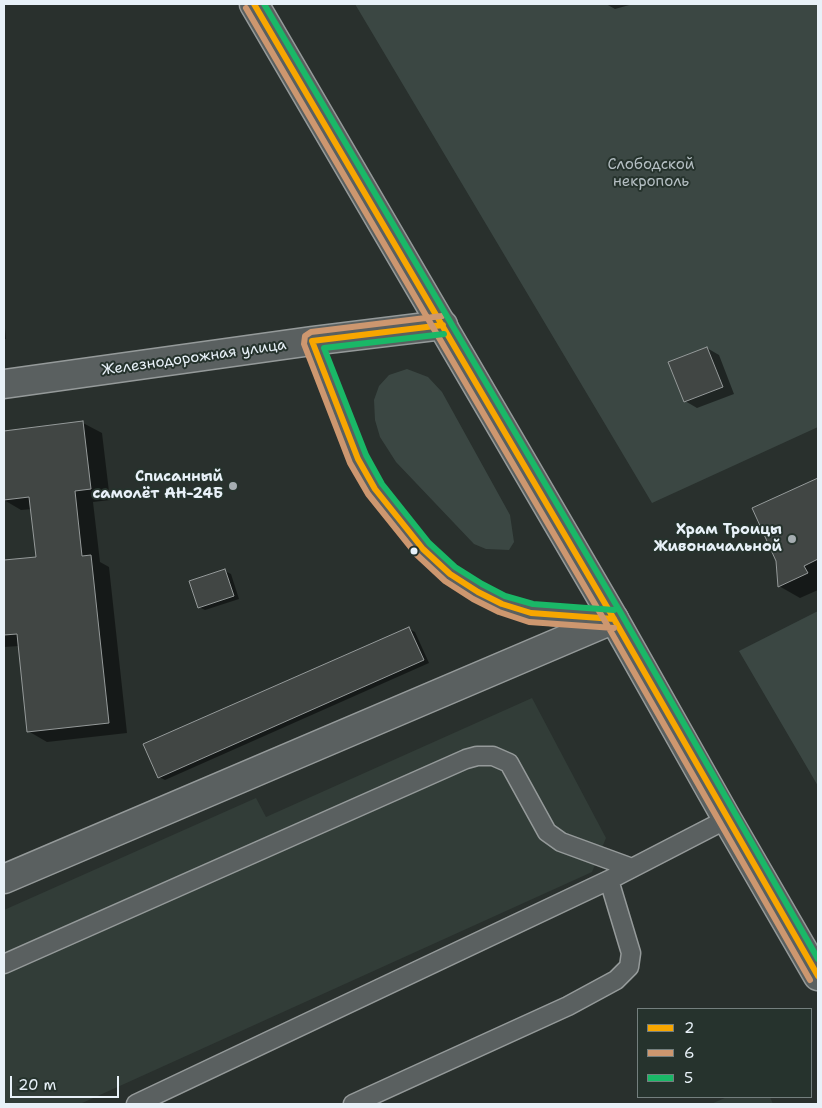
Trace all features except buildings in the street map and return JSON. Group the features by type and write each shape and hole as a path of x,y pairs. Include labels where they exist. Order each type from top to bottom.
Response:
{"main road":[{"path":"254,4 444,325 818,976"},
{"name":"Железнодорожная улица","path":"4,384 312,341 444,325"},
{"path":"4,878 614,619"}],"lane":[{"path":"312,341 358,459 375,489 423,549 457,578 478,592 502,604 531,613 614,619"},
{"path":"4,964 466,759 477,756 493,756 509,764 548,832 561,842 632,868"},
{"path":"136,1104 609,880 727,820"},
{"path":"353,1104 575,1002 616,980 629,967 631,953 609,880"}],"shaded area":[{"path":"532,698 606,838 592,872 80,1104 4,1104 4,910 256,798 266,817"},
{"path":"725,1098 770,1098 773,1104 711,1104"}],"green space":[{"name":"Слободской некрополь","path":"355,4 818,4 818,427 652,503"},
{"path":"407,369 428,377 442,392 510,515 514,542 509,550 486,549 474,544 396,462 380,437 375,420 374,400 379,386 389,375"},
{"path":"818,611 818,786 739,651"}],"transit line":[{"name":"2","path":"254,4 614,619 818,976"},
{"name":"5","path":"264,4 622,615 818,959"},
{"name":"6","path":"246,8 606,623 810,980"},
{"name":"6","path":"442,316 311,332 305,336 304,344 350,463 368,494 417,555 445,581 473,599 499,612 529,622 614,628"},
{"name":"2","path":"443,325 312,341 358,459 375,489 423,549 450,574 478,592 502,604 531,613 614,619"},
{"name":"5","path":"444,334 324,348 366,455 382,484 429,543 455,567 482,584 505,596 533,604 614,610"}],"place":[{"name":"Списанный самолёт АН-24Б","path":"233,486"},
{"name":"Храм Троицы Живоначальной","path":"792,539"}]}
